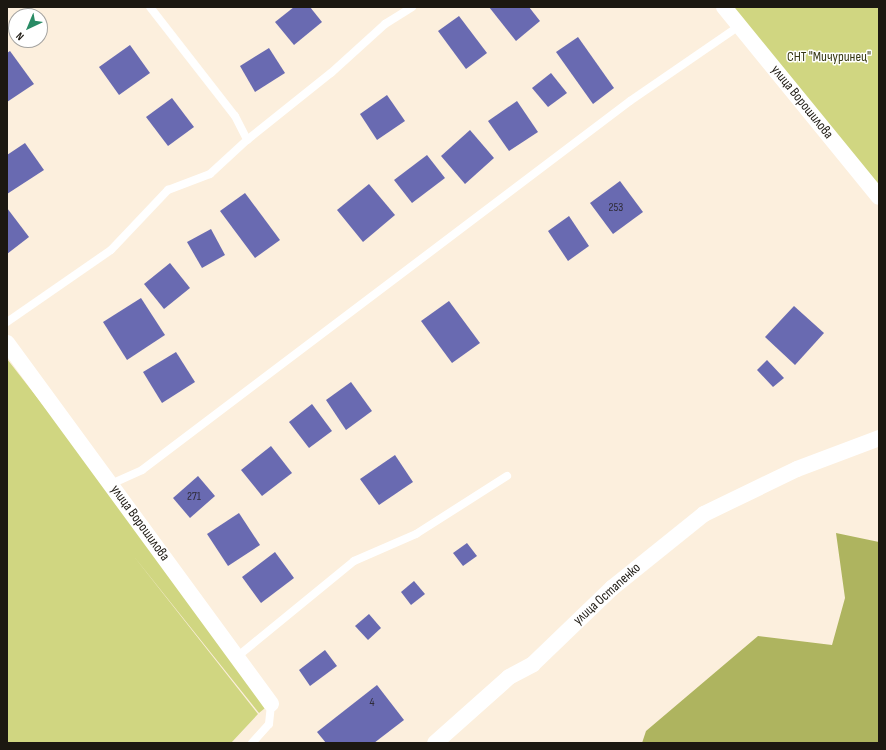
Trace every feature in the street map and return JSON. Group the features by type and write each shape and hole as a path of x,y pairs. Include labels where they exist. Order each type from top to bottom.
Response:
{"street":[{"name":"улица Ворошилова","path":"724,7 879,197"},
{"name":"улица Ворошилова","path":"7,343 238,656 270,704"},
{"name":"улица Остапенко","path":"435,743 509,677 533,664 612,588 657,550 704,514 796,469 879,438"}],"lane":[{"path":"150,7 235,116 247,140"},
{"path":"7,322 111,250 168,190 210,174 247,140 331,73 385,24 412,7"},
{"path":"111,484 142,470 630,101 739,26"},
{"path":"238,656 354,561 416,534 507,476"},
{"path":"252,743 269,724 270,704"}],"green space":[{"name":"СНТ \"Мичуринец\"","path":"724,7 879,7 879,197"},
{"path":"7,359 162,557 270,704 259,713 132,554 258,714 231,743 7,743"},
{"path":"836,533 879,542 879,743 642,743 646,731 758,636 832,645 845,598"}],"building":[{"path":"294,7 310,7 322,22 294,45 275,22"},
{"path":"489,7 529,7 540,21 516,41"},
{"path":"459,16 487,53 466,69 438,31"},
{"path":"578,37 614,88 593,104 556,52"},
{"path":"130,45 150,73 119,95 99,67"},
{"path":"269,48 285,73 255,92 240,66"},
{"path":"10,51 34,84 7,102 7,53"},
{"path":"551,73 567,93 548,107 532,88"},
{"path":"387,95 405,121 377,140 360,114"},
{"path":"172,98 194,127 168,146 146,117"},
{"path":"517,101 538,132 509,151 488,121"},
{"path":"470,130 494,158 465,184 441,156"},
{"path":"25,143 44,170 7,194 7,155"},
{"path":"427,155 445,178 412,203 394,180"},
{"path":"620,181 643,212 613,234 590,203"},
{"path":"369,184 395,215 363,242 337,210"},
{"path":"245,193 280,240 255,258 220,211"},
{"path":"7,208 29,237 7,254"},
{"path":"569,216 589,246 568,261 548,231"},
{"path":"211,229 225,255 202,268 187,242"},
{"path":"170,263 190,288 164,309 144,284"},
{"path":"141,298 165,335 127,360 103,322"},
{"path":"449,301 480,343 452,363 421,321"},
{"path":"794,306 824,333 795,365 765,337"},
{"path":"176,352 195,382 162,403 143,372"},
{"path":"767,360 784,378 773,387 757,370"},
{"path":"351,382 372,411 346,430 326,400"},
{"path":"312,404 332,431 309,448 289,422"},
{"path":"271,446 292,473 262,496 241,470"},
{"path":"395,455 413,482 379,505 360,479"},
{"path":"198,476 215,496 190,518 173,498"},
{"path":"239,513 260,545 228,566 207,534"},
{"path":"467,543 477,556 463,566 453,553"},
{"path":"275,552 294,578 261,603 242,577"},
{"path":"414,581 425,594 411,605 401,592"},
{"path":"369,614 381,628 368,640 355,626"},
{"path":"325,650 337,666 310,686 299,670"},
{"path":"377,685 404,720 374,743 326,743 317,732"}]}
